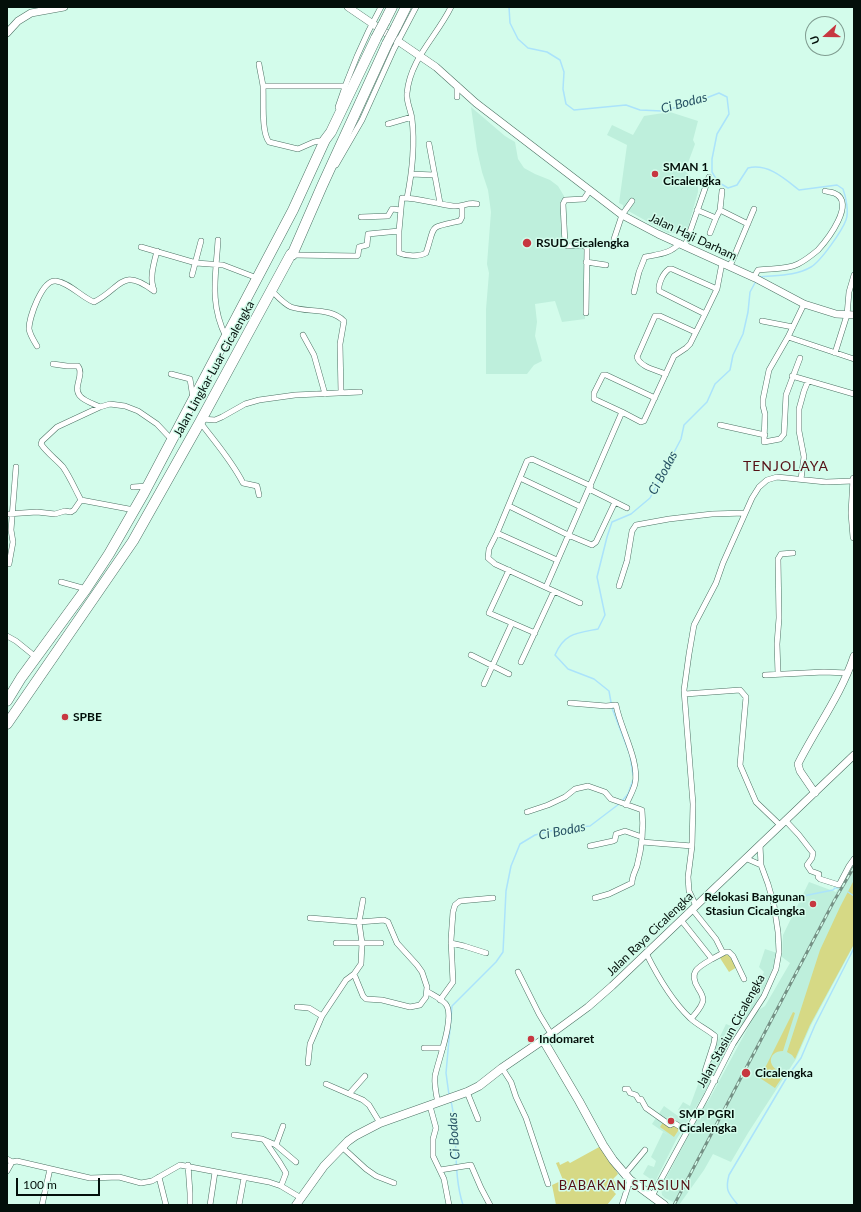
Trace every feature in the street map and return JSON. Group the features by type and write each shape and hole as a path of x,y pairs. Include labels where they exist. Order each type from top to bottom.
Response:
{"highway":[{"name":"Jalan Lingkar Luar Cicalengka","path":"7,702 21,678 86,589 109,554 148,486 293,210 392,7"},
{"name":"Jalan Lingkar Luar Cicalengka","path":"7,724 133,541 201,421 291,254 292,255 387,44 406,7"}],"main road":[{"path":"296,1205 324,1166 355,1136 380,1124 467,1092 484,1083 502,1068 543,1040 613,1160 627,1177 654,1200 664,1205"}],"street":[{"path":"7,33 18,21 31,13 64,7"},
{"name":"Jalan Haji Darham","path":"348,7 419,55 457,85 476,103 622,214 658,234 730,266 804,304"},
{"path":"259,64 264,124 268,142 298,149 328,136 345,86 372,23 382,7"},
{"path":"322,186 342,156 362,120 398,41 416,7"},
{"path":"407,198 412,159 412,117 408,104 407,92 419,55 446,18 451,7"},
{"path":"457,85 457,97"},
{"path":"262,86 345,86"},
{"path":"388,124 412,117"},
{"path":"429,144 440,203"},
{"path":"410,174 434,175"},
{"path":"634,292 639,272 645,257 668,252 683,245 709,177"},
{"path":"586,313 587,250 586,247 582,245 567,246 564,243 563,202 565,200 584,199 590,190"},
{"path":"710,234 720,210 722,191"},
{"path":"754,278 758,270 798,264 817,250 837,222 843,205 840,198 835,193 825,191"},
{"path":"462,206 462,217 460,222 437,226 433,229 426,253 415,256 399,253 402,198 453,206 462,206 472,202 477,204"},
{"path":"614,239 622,214 632,201"},
{"path":"361,218 388,216 392,209 401,210"},
{"path":"730,266 754,209"},
{"path":"697,210 716,218"},
{"path":"720,210 748,224"},
{"path":"292,255 356,256 358,255 359,247 368,246 368,234 399,231"},
{"path":"218,240 214,283 216,310 220,325 226,337"},
{"path":"192,275 201,241"},
{"path":"141,247 196,263 223,265 257,278"},
{"path":"36,346 29,328 36,303 48,284 57,281 94,302 128,279 137,280 154,290 152,283 157,251"},
{"path":"586,262 606,265"},
{"path":"655,398 606,375 603,375 594,393 594,400 643,422 655,398 674,356 686,348 705,314 717,289 722,263"},
{"path":"705,314 659,291 659,286 666,271 672,269 717,289"},
{"path":"835,353 850,315 849,292 854,275"},
{"path":"272,291 290,306 324,312 338,316 344,320 340,344 341,393"},
{"path":"800,358 792,376 785,401 784,434 776,441 764,442 765,414 763,406 763,392 769,370 788,337 804,304 836,314 850,315"},
{"path":"666,374 638,362 637,358 654,318 656,316 660,316 695,332"},
{"path":"762,321 793,327"},
{"path":"303,335 314,355 325,394"},
{"path":"788,337 854,359"},
{"path":"53,364 78,366 81,374 77,389 79,395 81,398 100,407"},
{"path":"171,374 190,379 194,399"},
{"path":"792,376 854,394"},
{"path":"801,480 804,457 799,431 799,409 808,381"},
{"path":"201,421 215,420 245,404 259,400 285,396 360,392"},
{"path":"81,500 62,466 41,443 57,427 100,407 110,404 117,404 138,411 157,424 172,440"},
{"path":"546,587 622,412"},
{"path":"201,421 237,470 243,483 257,486 259,495"},
{"path":"720,426 765,435"},
{"path":"580,603 495,564 488,558 489,549 498,533 527,461 532,459 627,508"},
{"path":"9,564 14,542 11,530 10,514 16,467"},
{"path":"723,953 716,939 694,908 689,890 688,878 692,846 693,804 685,694 689,654 694,625 716,583 745,513 759,487 767,480 777,477 826,482 854,480 854,537"},
{"path":"520,478 581,507"},
{"path":"133,487 148,486"},
{"path":"81,500 134,510"},
{"path":"10,514 37,512 55,514 65,511 71,512 81,500"},
{"path":"509,506 568,535 589,544 594,544 614,502"},
{"path":"619,586 627,561 632,531 636,525 669,519 712,514 745,513"},
{"path":"498,533 557,560"},
{"path":"778,674 776,644 779,618 778,559 781,554 793,552"},
{"path":"509,570 489,613 535,633"},
{"path":"61,582 86,589"},
{"path":"521,662 554,591"},
{"path":"484,684 512,623"},
{"path":"7,636 16,641 37,658"},
{"path":"471,655 509,674"},
{"path":"815,793 800,771 798,764 804,750 817,731 842,687 854,656"},
{"path":"765,674 824,672 847,673"},
{"path":"685,694 740,690 746,697 740,765 756,802 799,835 813,853 812,858 807,865 811,871 818,874 820,879 839,885 854,859"},
{"path":"570,703 606,706 616,705 632,752 634,768 635,783 625,804"},
{"name":"Jalan Raya Cicalengka","path":"543,1040 588,1007 854,755"},
{"path":"527,812 552,804 575,789 588,786 605,792 611,799 642,810 644,826 637,867 632,877 632,883 609,894 595,898"},
{"path":"590,846 613,841 615,840 616,834 625,831 642,840 692,846"},
{"name":"Jalan Stasiun Cicalengka","path":"654,1200 687,1131 715,1081 733,1044 764,996 777,962 779,952 775,914 768,884 761,865 760,845"},
{"path":"745,858 761,865"},
{"path":"440,1000 453,982 451,943 453,912 457,904 460,901 493,898"},
{"path":"308,1063 310,1044 322,1016 345,982 354,974 361,964 362,943 360,922 363,900"},
{"path":"310,918 360,922 384,920 388,922 397,943 422,972 426,981 428,992 423,1002 416,1007 410,1007 382,1000 369,1000 363,996 354,974"},
{"path":"681,920 712,959"},
{"path":"336,943 381,943"},
{"path":"451,943 486,953"},
{"path":"691,1019 702,1005 703,1000 693,981 693,976 700,966 723,953 729,952 733,956 744,979"},
{"path":"646,953 668,989 691,1019 715,1036 705,1071 715,1081"},
{"path":"518,972 551,1034"},
{"path":"428,992 446,1004 448,1010 447,1028 435,1076 440,1103"},
{"path":"297,1008 313,1009 322,1016"},
{"path":"424,1048 443,1048"},
{"path":"502,1068 511,1082 526,1118 548,1184"},
{"path":"350,1094 365,1076"},
{"path":"326,1084 366,1102 380,1124"},
{"path":"625,1089 628,1089 630,1093 636,1095 639,1100 641,1099 646,1108 670,1125 673,1123 687,1131"},
{"path":"467,1092 478,1118"},
{"path":"430,1106 436,1128 433,1139 433,1156 447,1188 448,1205"},
{"path":"276,1146 283,1126"},
{"path":"234,1135 265,1140 276,1146 296,1162"},
{"path":"265,1140 286,1174 281,1186"},
{"path":"342,1147 376,1176 394,1183"},
{"path":"622,1205 627,1177 645,1150"},
{"path":"7,1159 12,1162 17,1161 90,1178 118,1177 141,1182 152,1181 177,1165 188,1165 215,1172 269,1182 281,1186 301,1198"},
{"path":"7,1171 12,1162"},
{"path":"188,1165 190,1205"},
{"path":"440,1170 471,1165 490,1205"},
{"path":"42,1205 50,1169"},
{"path":"210,1205 215,1172"},
{"path":"159,1177 166,1205"},
{"path":"238,1205 244,1178"}],"shaded area":[{"name":"RSUD Cicalengka","path":"471,107 505,136 515,142 518,159 524,168 550,180 558,186 564,196 565,246 584,248 586,266 585,319 562,322 555,301 535,304 537,322 535,336 542,361 534,365 527,374 486,374 486,309 489,273 487,264 491,212 488,190 477,150"},
{"name":"SMAN 1 Cicalengka","path":"670,112 698,121 693,140 695,144 685,171 698,185 698,192 688,227 688,232 684,234 668,233 623,208 623,205 619,203 627,145 607,135 612,125 633,135 644,116"},
{"path":"854,862 854,945 811,1025 796,1059 731,1162 713,1154 704,1170 679,1205 665,1198 662,1195 661,1188 704,1106 709,1100 757,1011 765,1006 790,963 782,957 783,935 809,882 836,892"},
{"path":"765,949 777,953 767,982 753,1008 744,1022 737,1029 708,1087 690,1117 685,1115 690,1118 676,1140 655,1182 643,1174 648,1165 654,1167 656,1161 651,1157 663,1132 668,1135 652,1124 664,1106 678,1116 681,1112 678,1110 683,1102 690,1106 701,1076 705,1074 726,1024 736,1028 764,972 759,967"}],"green space":[{"path":"854,880 854,944 810,1025 795,1059 787,1052 820,950"},
{"path":"727,953 737,967 729,972 720,958"},
{"path":"793,1012 795,1013 783,1051 774,1054 771,1060 774,1068 785,1073 775,1088 760,1078"},
{"path":"665,1119 680,1128 674,1137 660,1127"},
{"path":"601,1146 618,1174 613,1179 618,1187 614,1192 616,1194 607,1205 556,1205 552,1185 563,1180 556,1163 559,1162 560,1165 568,1161 570,1163"}],"waterway":[{"name":"Ci Bodas","path":"509,7 510,23 518,39 528,48 547,52 560,60 564,72 563,89 566,104 574,110 626,105 640,110 662,111 696,102 719,93 727,97 729,114 717,134 712,159 712,172 718,182 728,188 737,185 748,168 755,167 776,173 799,190 837,185 843,189 847,204 846,220 836,238 820,259 811,267 799,272 786,275 759,277"},
{"name":"Ci Bodas","path":"633,775 630,755 612,708 609,691 594,679 568,669 555,655 567,638 578,633 598,629 605,615 597,577 612,522 631,514 650,498 681,439 684,425 707,402 715,384 730,370 733,355 743,334 748,312 750,292 756,281"},
{"name":"Ci Bodas","path":"622,801 628,794 633,780"},
{"name":"Ci Bodas","path":"449,1095 446,1073 452,1006 496,962 503,952 506,891 511,866 520,844 535,835 554,830 590,826 619,804"},
{"path":"803,896 838,888"},
{"path":"848,892 854,896"},
{"path":"738,1205 727,1188 729,1175 787,1077 801,1058 815,1025 854,948"},
{"name":"Ci Bodas","path":"451,1101 455,1127 456,1166 463,1205"}],"railway":[{"path":"674,1205 834,901 854,867"}],"place":[{"name":"SMAN 1 Cicalengka","path":"655,174"},
{"name":"RSUD Cicalengka","path":"527,243"},
{"name":"SPBE","path":"65,717"},
{"name":"Relokasi Bangunan Stasiun Cicalengka","path":"813,904"},
{"name":"Indomaret","path":"531,1039"},
{"name":"Cicalengka","path":"746,1073"},
{"name":"SMP PGRI Cicalengka","path":"671,1121"}],"district":[{"name":"TENJOLAYA","path":"786,466"},
{"name":"BABAKAN STASIUN","path":"625,1186"}]}
